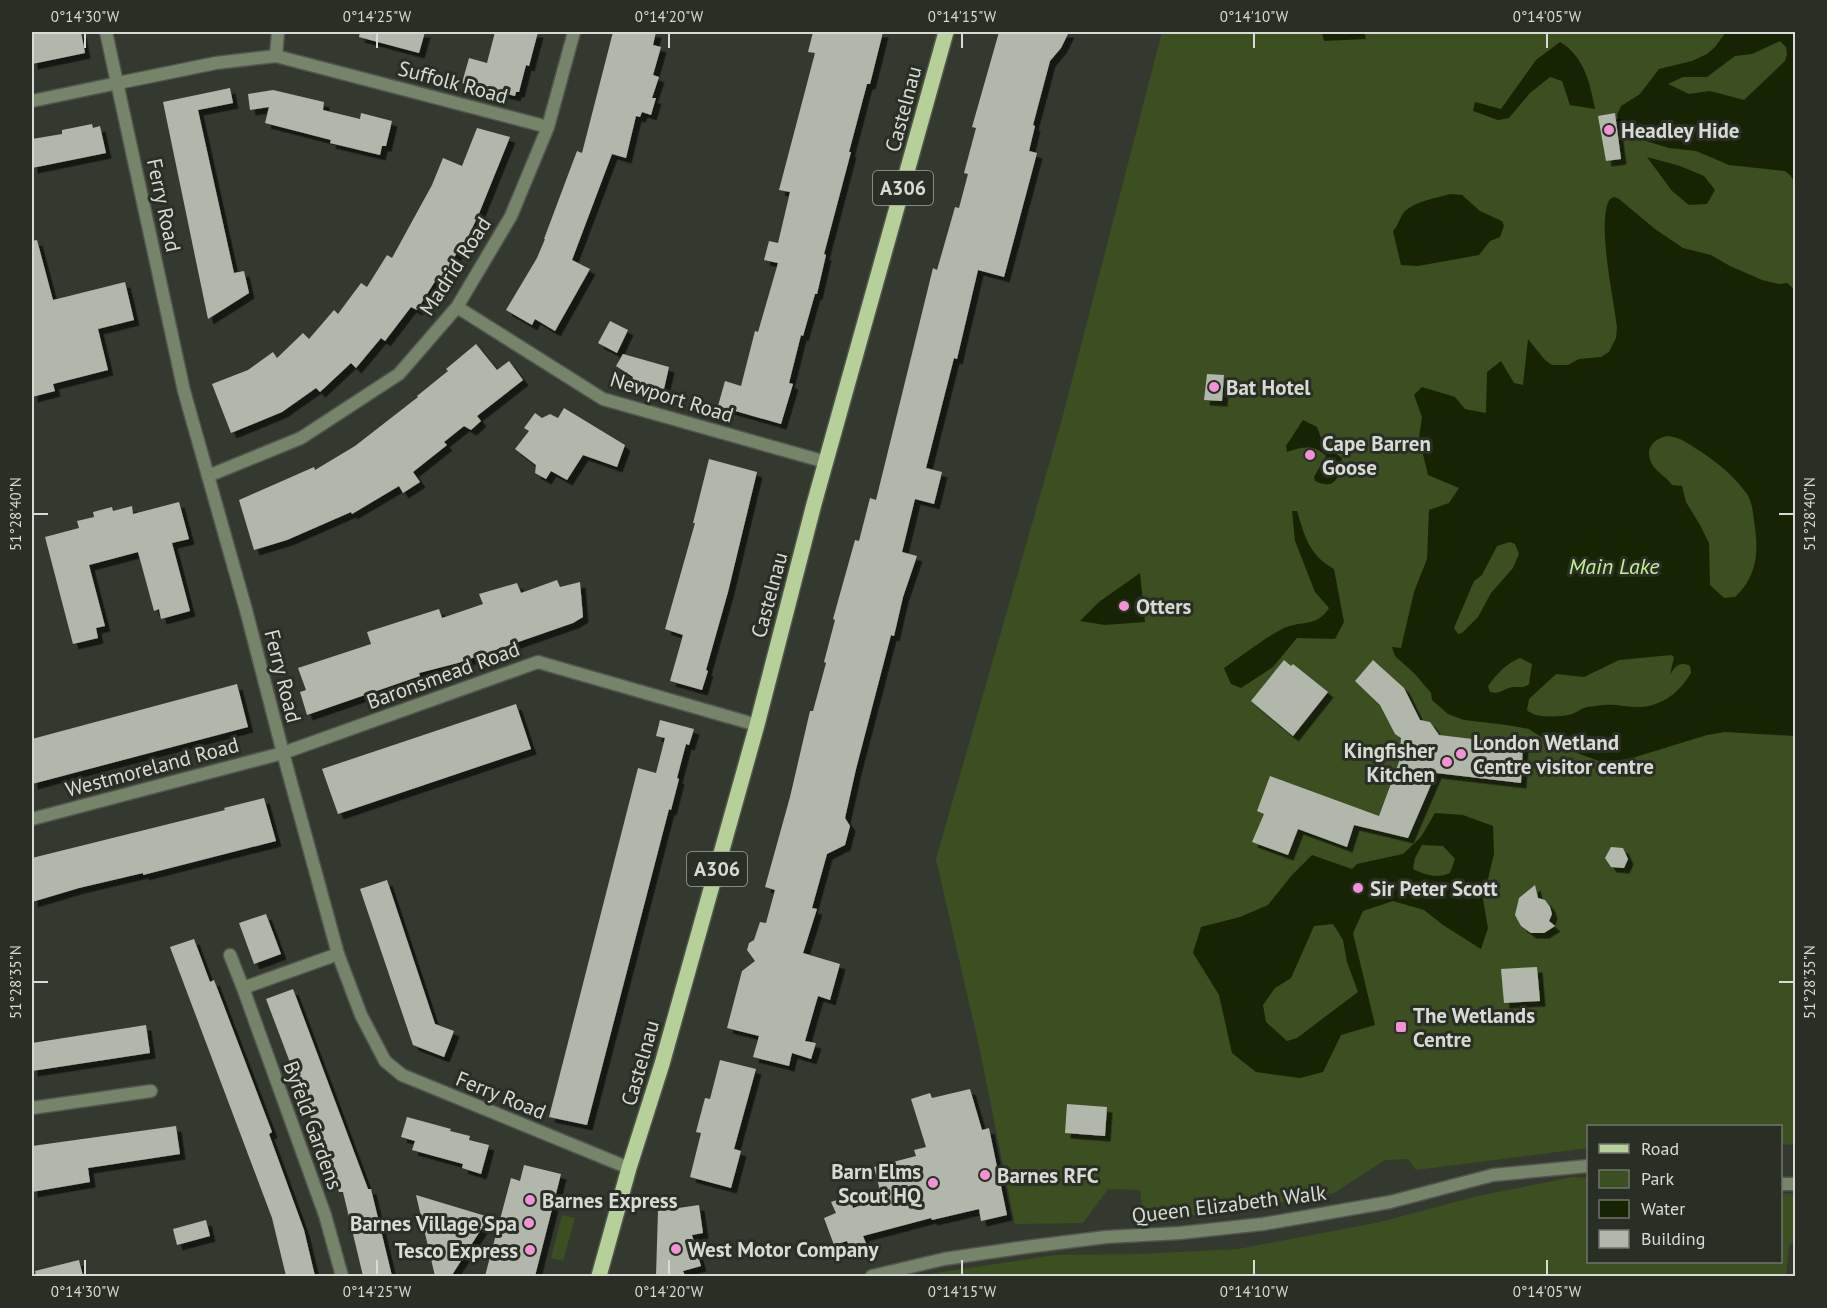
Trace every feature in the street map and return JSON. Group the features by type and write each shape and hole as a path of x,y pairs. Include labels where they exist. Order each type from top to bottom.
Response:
{"main road":[{"name":"Castelnau","path":"629,1168 657,1083 946,32"},
{"name":"A306","path":"599,1276 629,1168"}],"street":[{"name":"Ferry Road","path":"106,32 184,391 246,610 338,954 361,1015 385,1061 402,1076 629,1168"},
{"path":"276,56 278,32"},
{"name":"Madrid Road","path":"208,476 301,438 399,374 457,307 511,216 548,127 574,32"},
{"name":"Suffolk Road","path":"32,101 216,63 276,56 548,127"},
{"name":"Newport Road","path":"457,307 603,399 826,462"},
{"name":"Baronsmead Road","path":"283,753 538,662 757,724"},
{"name":"Westmoreland Road","path":"32,819 283,753"},
{"path":"243,988 338,954"},
{"name":"Byfeld Gardens","path":"230,955 325,1215 342,1276"},
{"path":"32,1108 151,1091"},
{"name":"Queen Elizabeth Walk","path":"872,1276 944,1258 1026,1247 1106,1237 1180,1233 1263,1224 1390,1202 1493,1174 1587,1166"}],"green space":[{"path":"1162,32 1795,32 1795,1144 1782,1145 1782,1125 1587,1125 1587,1148 1416,1170 1408,1159 1385,1160 1334,1193 1218,1214 1143,1217 1140,1190 1108,1189 1083,1223 1015,1224 979,1046 936,859 1062,419"},
{"path":"1573,1177 1587,1178 1587,1263 1782,1263 1782,1193 1795,1194 1795,1240 1789,1246 1786,1276 922,1276 1056,1255 1238,1249 1380,1222 1478,1196"},
{"path":"562,1215 575,1218 563,1261 551,1258"}],"water":[{"path":"1322,32 1364,32 1366,39 1324,41"},
{"path":"1726,32 1795,32 1795,183 1785,171 1729,165 1696,151 1669,148 1633,137 1625,132 1618,121 1617,115 1621,106 1640,94 1659,69 1692,61 1707,54","holes":["1780,41 1786,47 1785,61 1744,100 1710,91 1689,94 1668,84 1683,77 1707,77 1735,56 1752,54"]},
{"path":"1560,42 1575,55 1585,71 1595,109 1570,105 1562,81 1550,77 1530,93 1509,118 1498,120 1473,111 1475,102 1501,109 1536,60"},
{"path":"1647,157 1680,166 1704,176 1715,190 1707,204 1689,205 1672,191"},
{"path":"1450,194 1462,195 1480,211 1502,221 1504,226 1500,237 1490,241 1479,255 1418,266 1401,265 1393,231 1403,213 1421,202"},
{"name":"Main Lake","path":"1614,197 1619,199 1655,229 1683,248 1711,255 1762,280 1779,284 1787,283 1795,290 1795,736 1725,732 1707,735 1629,759 1602,762 1552,744 1529,729 1464,720 1448,714 1432,700 1431,693 1415,674 1395,656 1392,647 1401,648 1414,592 1427,559 1429,510 1449,503 1459,488 1428,475 1419,438 1422,417 1414,395 1422,387 1455,397 1465,409 1486,413 1487,372 1501,361 1514,383 1523,385 1528,339 1552,365 1568,365 1579,359 1601,357 1609,352 1616,338 1617,327 1605,242 1606,209 1610,199","holes":["1667,436 1676,438 1700,451 1731,475 1749,497 1756,532 1755,562 1743,589 1735,597 1724,598 1710,585 1709,543 1686,502 1682,486 1672,485 1656,470 1650,459 1651,445","1510,542 1515,544 1519,554 1513,568 1491,593 1478,617 1462,633 1458,634 1454,628 1474,581 1482,575 1497,546","1671,655 1674,657 1670,675 1681,664 1690,666 1691,673 1672,695 1650,706 1603,705 1586,707 1572,714 1555,716 1536,715 1527,710 1529,699 1556,674 1584,677 1619,660","1520,658 1532,664 1529,684 1524,687 1490,692 1488,686 1510,663"]},
{"path":"1303,420 1317,427 1326,451 1332,451 1342,458 1338,476 1332,483 1322,484 1315,481 1314,477 1326,456 1321,452 1308,448 1287,452 1286,446"},
{"path":"1292,511 1297,511 1313,551 1334,569 1344,622 1335,639 1297,638 1273,667 1241,688 1231,684 1224,668 1276,632 1314,621 1329,608 1315,592 1295,541"},
{"path":"1140,573 1145,622 1105,625 1080,621 1099,602"},
{"path":"1435,813 1463,815 1493,826 1494,854 1483,899 1488,928 1481,949 1424,910 1393,901 1363,911 1353,933 1375,1025 1341,1035 1323,1072 1300,1078 1256,1072 1232,1053 1219,995 1193,953 1201,927 1240,917 1268,905 1292,875 1312,855 1352,869 1357,864 1403,854 1421,837","holes":["1422,845 1443,846 1455,859 1450,873 1432,876 1413,869 1415,858","1333,924 1343,940 1347,962 1358,992 1297,1038 1287,1041 1266,1022 1263,1005 1275,988 1291,978 1314,926"]}],"building":[{"path":"32,32 81,32 85,53 32,64"},
{"path":"360,32 425,32 419,53 359,37"},
{"path":"495,32 538,32 529,66 526,65 519,92 516,92 515,96 462,83 469,58 487,63"},
{"path":"613,32 656,32 653,45 661,47 653,75 659,77 652,98 656,98 651,115 642,112 640,117 636,116 626,158 612,154 572,260 590,269 555,331 535,319 532,325 506,310 537,258 577,151 582,153"},
{"path":"813,32 883,32 849,152 851,152 824,254 826,255 817,294 815,294 803,336 801,335 789,383 793,384 781,424 718,406 725,381 741,386 755,331 758,332 778,263 764,260 769,241 778,243 790,192 779,190 815,53 808,52"},
{"path":"999,32 1069,32 1061,48 1050,61 1033,125 1035,126 1029,151 1037,153 1004,277 978,270 957,359 954,358 926,468 942,472 934,504 915,499 902,552 917,556 903,597 894,636 891,635 856,769 845,818 850,826 845,845 827,854 812,908 817,909 803,953 840,964 830,1000 818,996 805,1041 816,1043 811,1059 792,1053 789,1066 753,1057 759,1036 727,1028 742,971 755,961 747,950 749,943 754,940 760,922 766,923 775,890 765,887 790,797 810,711 813,711 826,663 824,662 835,620 833,619 855,540 859,541 870,498 876,500 933,268 937,270 955,207 959,208 968,174 964,173 976,128 972,127"},
{"path":"230,88 233,103 198,110 234,273 244,271 249,293 208,319 163,102"},
{"path":"273,90 324,102 323,110 360,119 361,113 392,121 386,146 382,146 380,155 330,143 331,140 265,123 269,107 250,110 248,94"},
{"name":"Headley Hide","path":"1615,113 1621,159 1606,161 1598,116"},
{"path":"92,124 93,128 100,126 106,153 32,168 32,139 62,134 62,130"},
{"path":"477,128 510,137 465,243 463,242 443,277 439,275 417,310 411,307 385,341 381,338 356,368 351,363 320,392 316,388 282,412 231,433 212,384 248,370 273,352 277,358 303,333 309,339 334,310 338,314 361,283 367,287 387,255 392,258 432,185 443,158 462,166"},
{"path":"37,240 53,300 125,282 134,320 98,329 108,370 53,384 55,391 32,397 32,241"},
{"path":"610,321 628,330 617,353 598,343"},
{"path":"476,344 497,370 509,361 523,380 477,416 481,421 471,430 464,426 444,442 447,445 413,472 420,482 403,493 399,486 352,514 351,512 287,540 254,550 239,500 314,467 315,470 355,446 418,397"},
{"path":"623,354 669,367 664,389 632,381 633,377 616,366"},
{"name":"Bat Hotel","path":"1207,374 1224,375 1222,401 1204,400"},
{"path":"564,408 625,445 617,467 583,455 567,480 551,471 546,479 535,473 536,465 515,449 529,431 524,428 535,413 542,418 550,414 558,418"},
{"path":"709,459 757,472 702,690 670,681 683,635 665,629 695,523 693,523"},
{"path":"179,502 189,539 172,543 190,611 161,619 159,609 154,611 138,552 89,565 105,626 96,628 98,638 73,644 45,537 79,528 77,521 94,517 93,512 112,507 113,511 132,506 133,514"},
{"path":"557,580 560,587 580,582 583,617 573,623 458,663 419,673 420,676 307,715 300,692 306,690 298,668 371,644 367,632 439,609 442,618 483,604 479,594 517,583 521,593"},
{"path":"1284,660 1291,666 1293,664 1328,692 1293,736 1251,701"},
{"name":"London Wetland Centre visitor centre","path":"1373,660 1404,688 1420,720 1430,722 1439,735 1523,745 1521,783 1436,773 1408,838 1354,825 1347,847 1298,829 1288,855 1252,842 1264,814 1257,811 1270,776 1379,816 1399,762 1401,738 1395,734 1380,705 1355,681"},
{"path":"237,684 248,727 32,784 32,739"},
{"path":"516,704 531,749 338,814 322,769"},
{"path":"660,720 694,729 689,745 686,744 671,810 669,809 587,1125 549,1117 638,768 656,773 665,738 656,736"},
{"path":"264,798 276,841 143,875 143,873 79,888 32,902 32,858 225,810 224,808"},
{"path":"1611,847 1623,848 1628,859 1624,868 1611,867 1605,858"},
{"path":"387,880 435,1024 454,1031 444,1057 413,1045 360,889"},
{"path":"1535,885 1538,898 1545,900 1550,907 1552,914 1549,921 1555,926 1544,933 1531,933 1521,926 1515,915 1519,898"},
{"path":"266,914 281,954 254,964 239,923"},
{"path":"194,939 210,982 214,980 272,1132 269,1134 304,1230 315,1276 286,1276 272,1218 170,947"},
{"path":"1537,967 1540,1001 1504,1003 1501,969"},
{"path":"293,989 368,1189 371,1189 392,1276 363,1276 343,1192 339,1192 266,999"},
{"path":"146,1025 150,1053 32,1071 32,1043"},
{"path":"720,1060 756,1069 734,1149 741,1151 731,1188 690,1177 701,1133 696,1132 705,1098 710,1099"},
{"path":"970,1089 982,1130 989,1128 1007,1215 981,1221 979,1209 932,1220 931,1218 863,1236 868,1248 852,1254 847,1241 834,1245 824,1218 836,1213 831,1202 849,1196 853,1208 882,1198 874,1167 916,1156 914,1150 926,1147 911,1099 930,1093 932,1098"},
{"path":"1067,1104 1107,1107 1105,1136 1065,1133"},
{"path":"407,1117 451,1129 450,1131 470,1136 469,1140 489,1145 481,1174 462,1168 463,1164 412,1150 415,1141 401,1137"},
{"path":"176,1126 180,1154 88,1168 90,1182 32,1192 32,1146"},
{"path":"524,1165 561,1174 535,1276 485,1276 511,1178 520,1181"},
{"path":"416,1195 489,1217 452,1275 435,1276"},
{"name":"West Motor Company","path":"699,1205 703,1233 692,1235 701,1266 683,1271 685,1276 656,1276 658,1211"},
{"path":"206,1220 210,1236 177,1245 173,1229"},
{"path":"79,1260 83,1276 36,1276 35,1271"}],"place":[{"name":"Headley Hide","path":"1609,130"},
{"name":"Bat Hotel","path":"1214,387"},
{"name":"Cape Barren Goose","path":"1310,455"},
{"name":"Otters","path":"1124,606"},
{"name":"London Wetland Centre visitor centre","path":"1461,754"},
{"name":"Kingfisher Kitchen","path":"1447,762"},
{"name":"Sir Peter Scott","path":"1358,888"},
{"name":"The Wetlands Centre","path":"1401,1027"},
{"name":"Barnes RFC","path":"985,1175"},
{"name":"Barn Elms Scout HQ","path":"933,1183"},
{"name":"Barnes Express","path":"530,1200"},
{"name":"Barnes Village Spa","path":"529,1223"},
{"name":"West Motor Company","path":"676,1249"},
{"name":"Tesco Express","path":"530,1250"}]}
